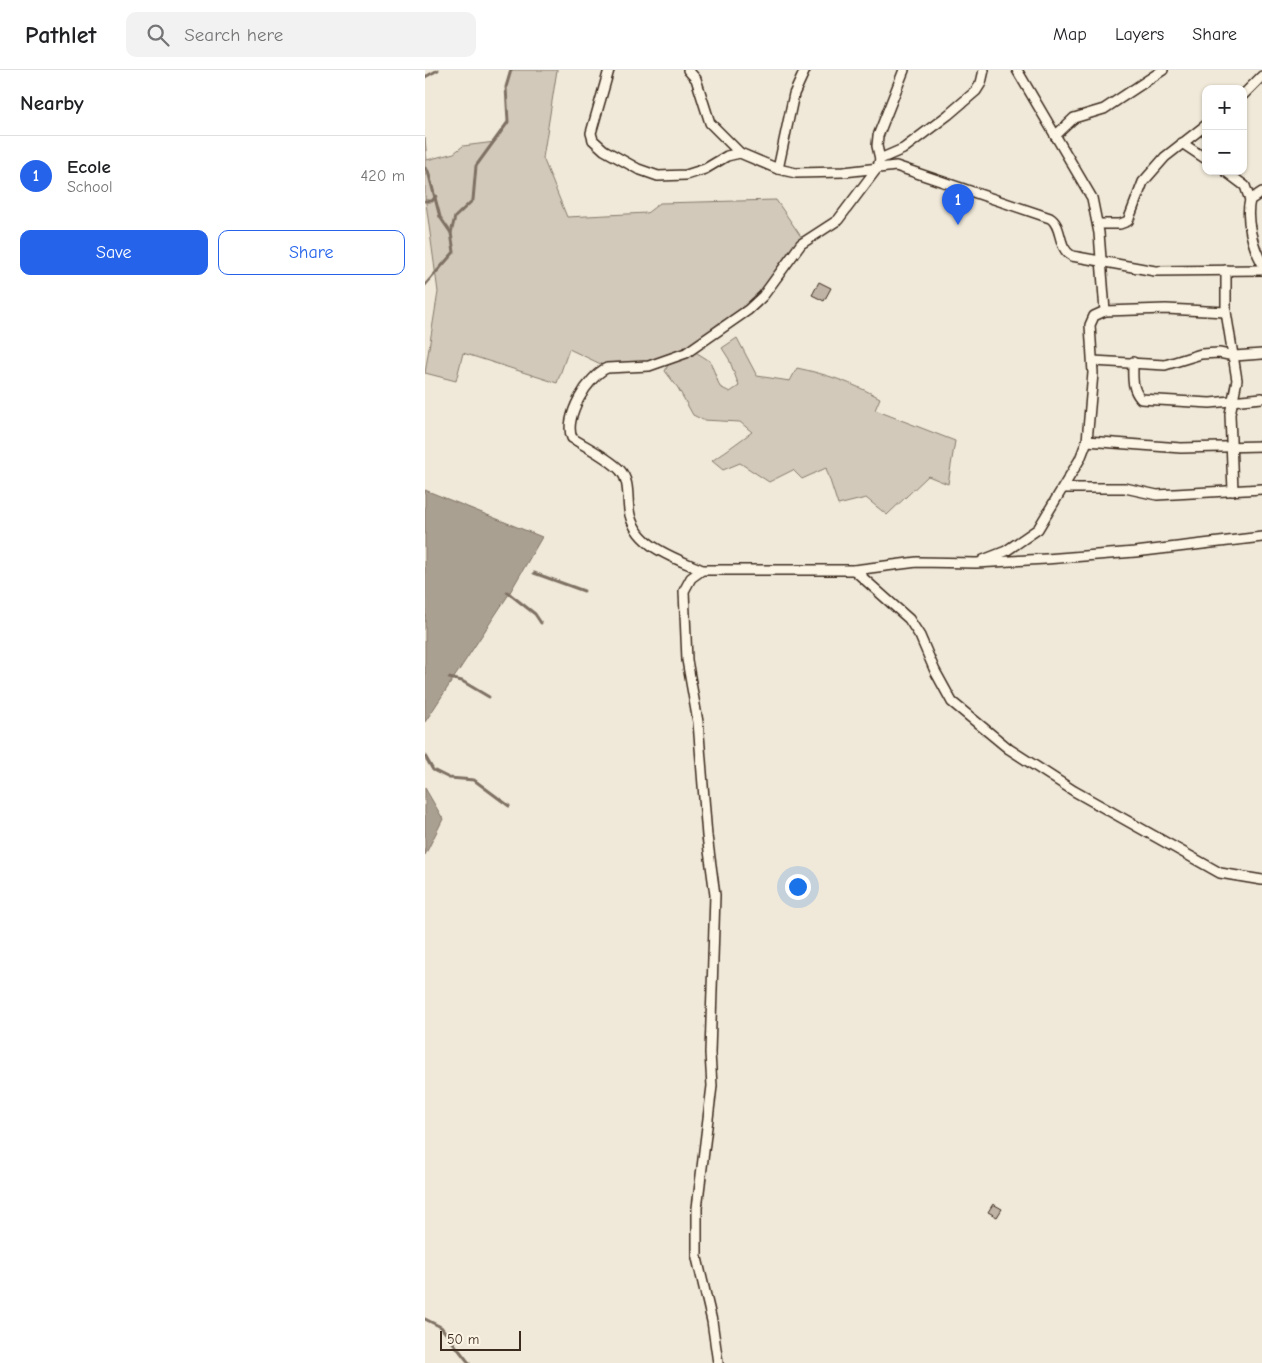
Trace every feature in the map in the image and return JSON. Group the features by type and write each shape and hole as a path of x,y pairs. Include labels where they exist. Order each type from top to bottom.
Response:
{"street":[{"path":"609,70 591,133 593,140 612,156 638,169 658,176 669,176 697,173 727,156 740,153"},
{"path":"688,70 696,79 710,123 740,153 778,169 813,174 879,163 903,149 976,91 981,83 984,70"},
{"path":"778,169 794,94 805,70"},
{"path":"904,70 879,136 879,163 838,220 801,244 763,296 748,310 686,353 649,366 607,368 600,371 585,388 569,427 572,438 621,470 629,496 629,510 639,536 656,548 702,570 854,570 917,562 976,563 1108,555 1262,537"},
{"path":"1017,70 1091,195 1098,224 1105,312"},
{"path":"1055,136 1075,118 1104,109 1163,70"},
{"path":"1247,91 1262,77 1257,70"},
{"path":"1098,224 1119,224 1128,221 1143,182 1165,157 1202,128"},
{"path":"1182,143 1202,156"},
{"path":"879,163 905,168 1049,218 1055,223 1067,253 1100,262 1155,271 1262,270"},
{"path":"1230,175 1245,186 1250,200 1248,218 1257,254 1262,263"},
{"path":"1250,200 1262,192"},
{"path":"1226,270 1226,312 1237,380 1230,414 1233,491"},
{"path":"976,563 1006,551 1029,538 1065,488 1087,441 1093,361 1090,325 1095,316 1105,312 1166,309 1226,312"},
{"path":"1093,361 1165,365 1201,354 1234,356 1262,354"},
{"path":"1133,362 1133,383 1135,392 1141,399 1232,402 1262,398"},
{"path":"1087,441 1181,448 1262,446"},
{"path":"1065,488 1125,488 1157,495 1262,489"},
{"path":"702,570 691,578 684,591 687,660 698,722 707,836 715,896 710,1052 713,1086 697,1208 697,1258 712,1321 718,1363"},
{"path":"854,570 909,619 920,636 935,672 952,702 1009,749 1082,796 1220,874 1262,880"}],"shaded area":[{"path":"511,70 557,70 543,158 567,217 647,213 660,203 776,200 802,238 766,285 742,311 719,323 689,348 710,361 720,387 730,392 739,386 729,359 722,348 737,338 757,376 790,381 797,368 839,380 880,398 875,410 955,441 948,484 928,476 887,515 866,498 838,505 826,468 802,479 793,470 769,482 740,463 723,470 712,461 752,432 740,422 703,420 693,415 678,388 665,371 673,355 659,362 607,367 569,349 557,383 463,353 456,381 425,373 438,292 425,196 425,138 427,160 454,153 463,146 495,142 508,122 506,87"},
{"path":"425,490 542,537 509,594 425,722"},
{"path":"425,788 443,819 425,855"}],"building":[{"path":"819,282 831,288 824,301 812,295"},
{"path":"993,1204 1002,1209 997,1217 988,1212"}],"waterway":[{"path":"425,77 438,70"},
{"path":"451,233 455,217 473,200 476,166 508,122 506,87 511,70"},
{"path":"425,168 428,171 440,217 451,233 454,252 425,285"},
{"path":"425,201 432,201 436,196"},
{"path":"534,573 584,591"},
{"path":"507,592 535,614 541,623"},
{"path":"449,678 462,681 489,697"},
{"path":"425,756 433,770 449,778 474,780 509,806"},
{"path":"425,1319 441,1327 469,1363"}],"place":[{"name":"Ecole","path":"958,225"}]}
